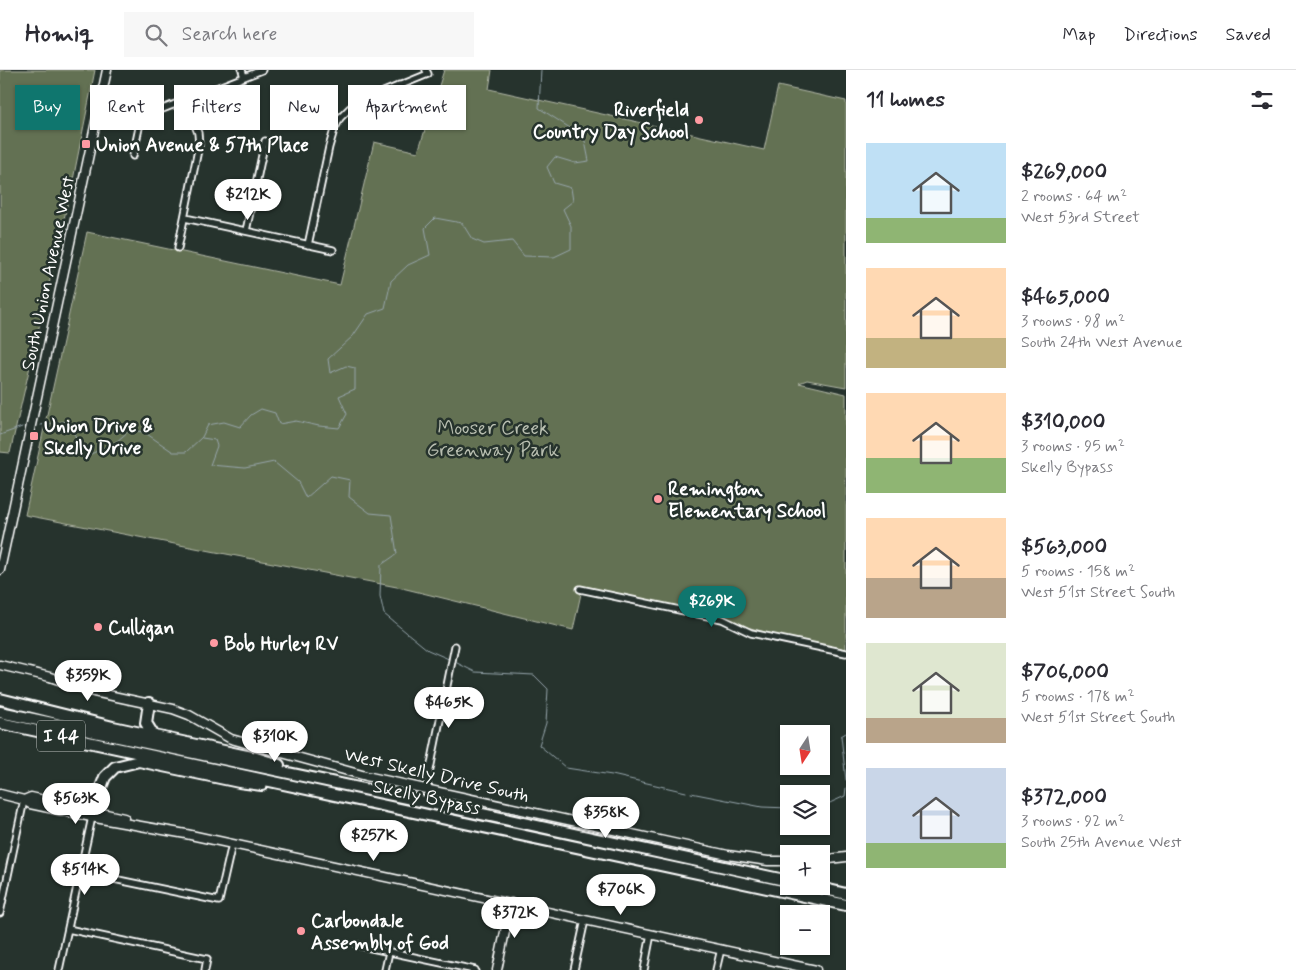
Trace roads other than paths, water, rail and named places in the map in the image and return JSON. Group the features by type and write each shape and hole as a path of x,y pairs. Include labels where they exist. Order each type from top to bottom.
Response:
{"highway":[{"path":"0,698 154,736 256,758 325,780"},
{"path":"149,703 146,723 154,736"},
{"name":"Skelly Bypass","path":"0,712 780,878"},
{"name":"Skelly Bypass","path":"0,723 846,905"},
{"path":"92,814 96,809 105,777 116,767 140,761 239,782 322,792"},
{"path":"830,884 846,886"},
{"path":"830,890 846,894"}],"street":[{"name":"South Union Avenue West","path":"104,85 107,70"},
{"path":"242,70 244,77"},
{"path":"225,85 262,70"},
{"path":"400,85 427,72"},
{"path":"308,245 328,148 337,124 348,110"},
{"name":"South Union Avenue West","path":"0,570 95,130"},
{"path":"133,156 139,130"},
{"path":"178,248 199,145 197,130"},
{"path":"246,231 265,140"},
{"path":"185,218 333,250"},
{"path":"580,589 722,619 751,633 846,653"},
{"path":"426,789 455,646"},
{"name":"West Skelly Drive South","path":"0,665 50,677 94,692 178,710 231,738 366,776 728,855 780,861"},
{"path":"0,794 24,800 30,804 92,814 159,828 721,949 791,967 816,970"},
{"path":"0,913 24,800"},
{"path":"60,970 92,814"},
{"path":"80,872 219,901 232,844"},
{"path":"830,859 846,857"},
{"path":"497,970 511,903"},
{"path":"574,970 585,920"},
{"path":"68,929 207,959 205,970"},
{"path":"644,970 651,934"},
{"path":"357,945 454,968 475,970"},
{"path":"716,970 721,949"},
{"path":"385,970 389,952"}],"waterway":[{"path":"41,425 68,421 75,435 79,450 91,454 116,442 130,430 144,432 173,452 186,452 202,437 208,425 224,422 240,427 251,415 261,409 275,413 279,424 296,421 339,428 347,414 339,396 355,389 355,368 346,366 330,373 328,359 353,336 368,314 385,308 391,281 408,265 430,255 425,228 435,218 462,223 472,239 484,244 512,241 524,256 554,257 571,249 571,226 563,209 573,201 571,188 554,183 547,167 555,157 575,163 589,161 585,141 570,128 539,108 541,70"},
{"path":"0,435 22,427"},
{"path":"202,438 215,440 217,446 210,465 245,468 274,462 298,482 306,498 331,476 350,480 349,497 370,513 391,515 397,554 381,565 380,596 384,614 428,650 451,660"},
{"path":"455,662 475,672 534,675 548,689 546,723 539,745 566,768 612,775 686,792"},
{"path":"846,733 841,736 846,780"},
{"path":"830,803 845,796 846,788"},
{"path":"691,793 762,807 780,808"}],"place":[{"name":"Riverfield Country Day School","path":"699,120"},
{"name":"Union Avenue & 57th Place","path":"86,144"},
{"name":"Union Drive & Skelly Drive","path":"34,436"},
{"name":"Remington Elementary School","path":"658,499"},
{"name":"Culligan","path":"98,627"},
{"name":"Bob Hurley RV","path":"214,643"},
{"name":"Carbondale Assembly of God","path":"301,931"}],"park label":[{"name":"Mooser Creek Greenway Park","path":"493,438"}]}
